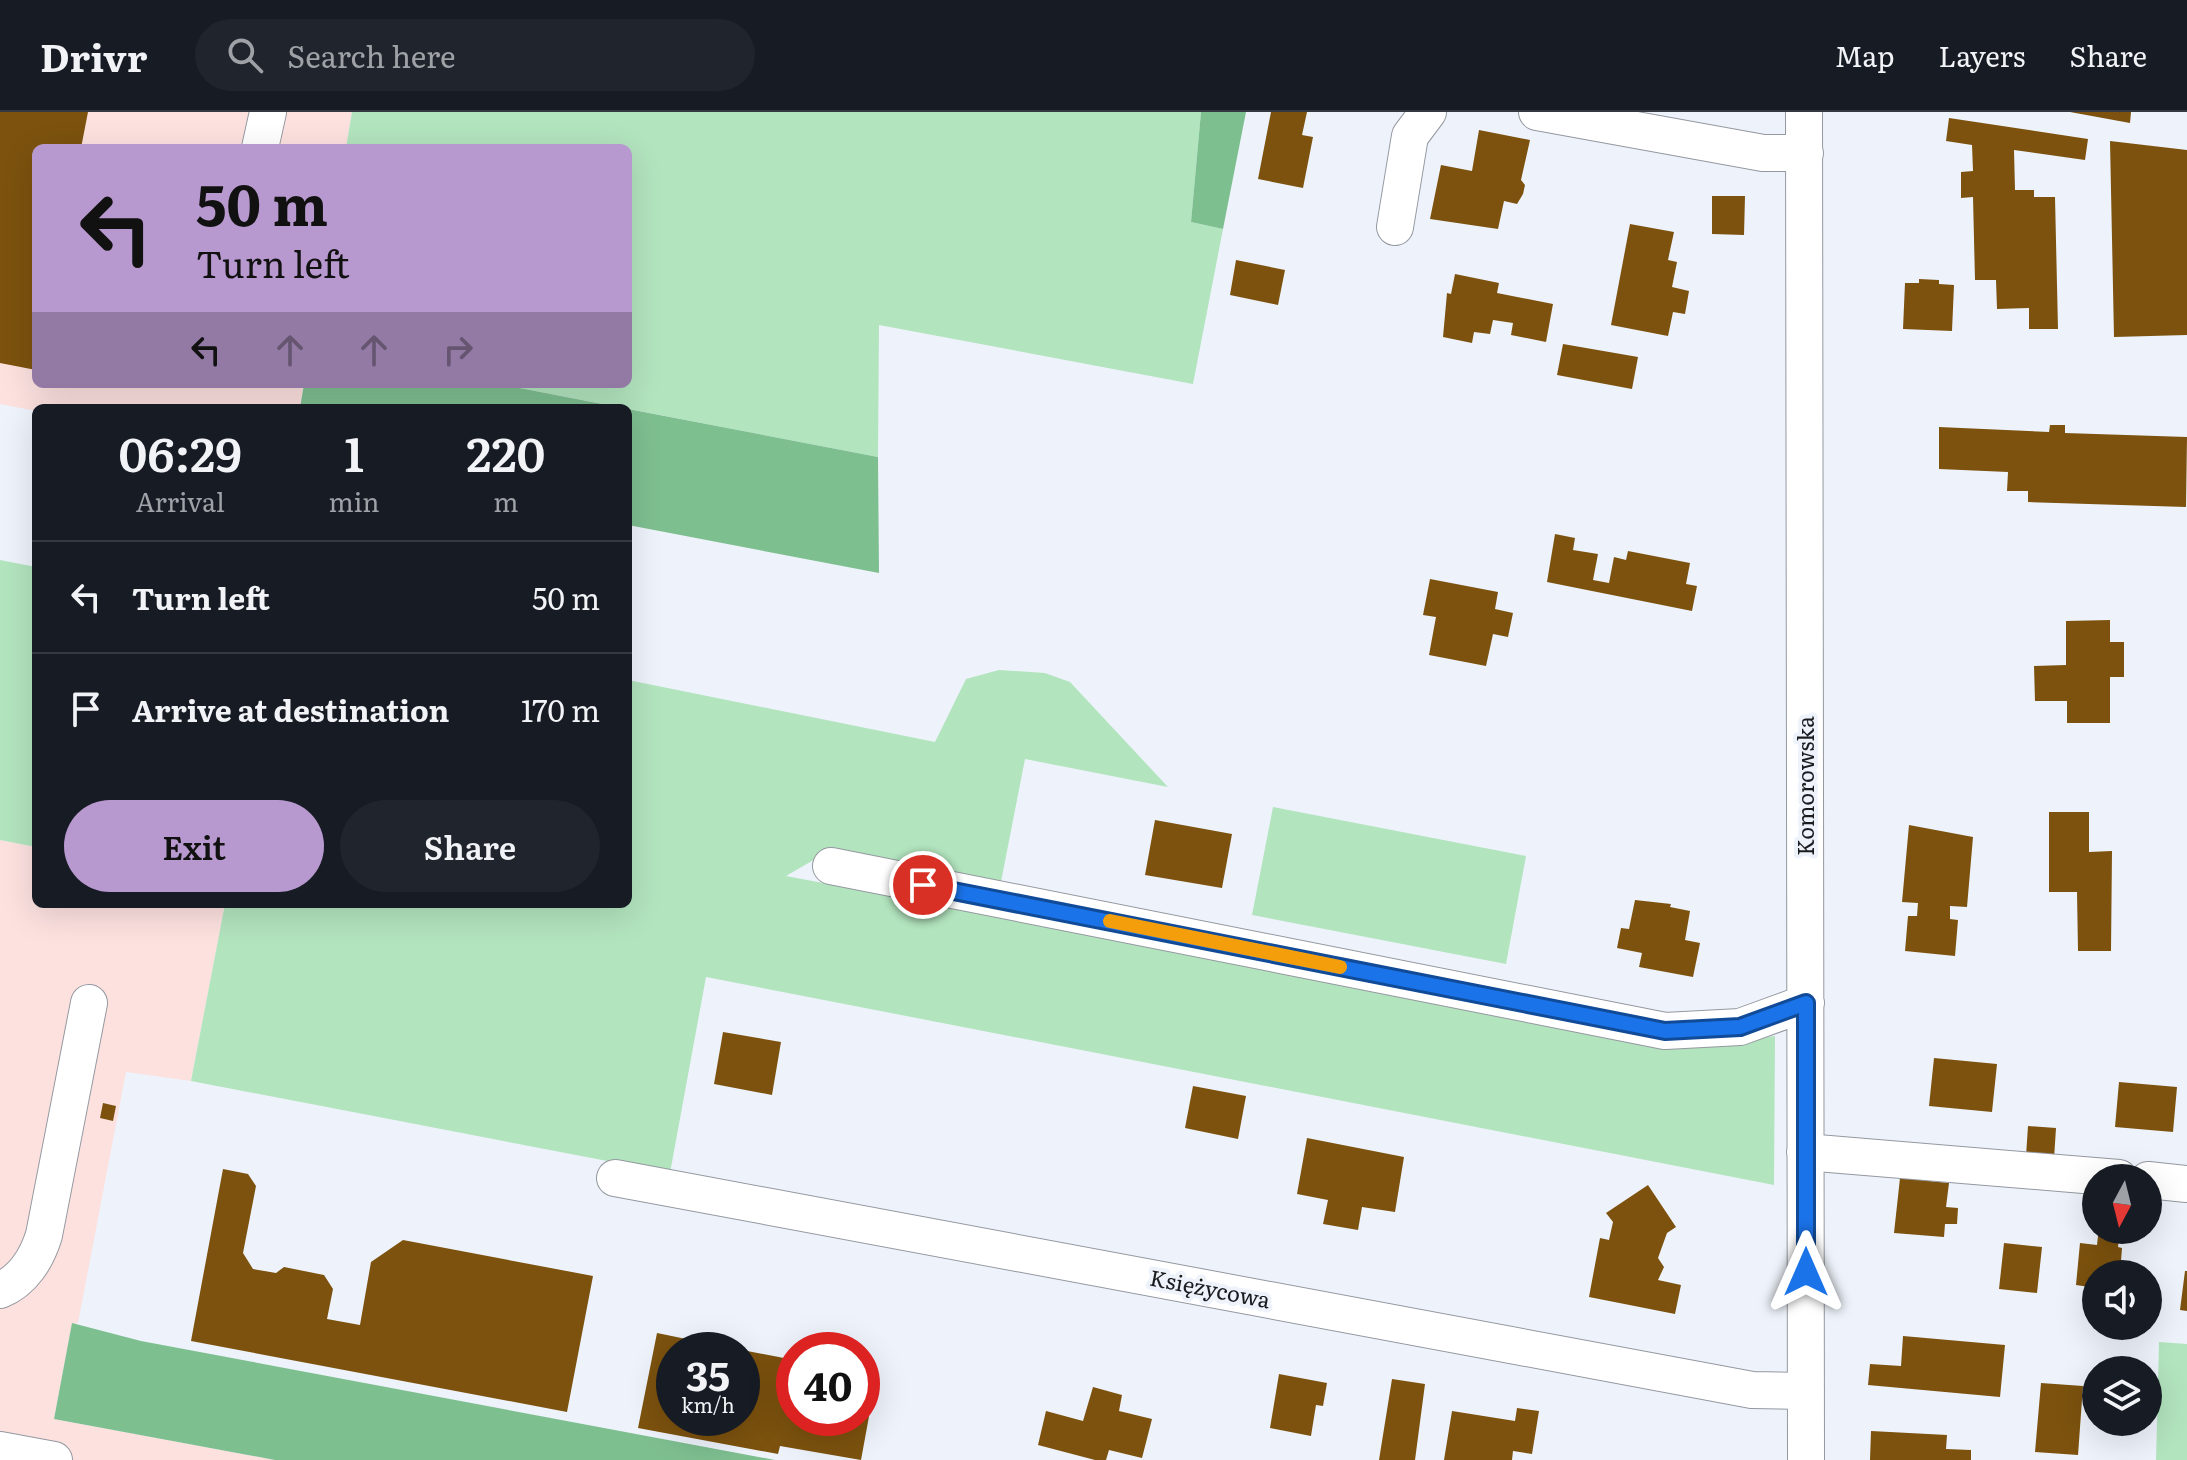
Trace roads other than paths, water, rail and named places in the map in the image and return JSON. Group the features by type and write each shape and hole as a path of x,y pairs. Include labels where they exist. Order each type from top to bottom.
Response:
{"street":[{"path":"261,144 268,112"},
{"path":"1395,227 1410,136 1428,112"},
{"path":"1537,112 1763,153 1805,153"},
{"name":"Komorowska","path":"1804,112 1806,1460"},
{"path":"831,866 1665,1031 1740,1027 1806,1003"},
{"path":"0,1290 12,1285 28,1268 44,1235 89,1003"},
{"path":"1805,1152 2082,1175"},
{"name":"Księżycowa","path":"615,1178 1752,1390 1806,1391"},
{"path":"2162,1181 2187,1184"},
{"path":"0,1450 54,1460"}]}
